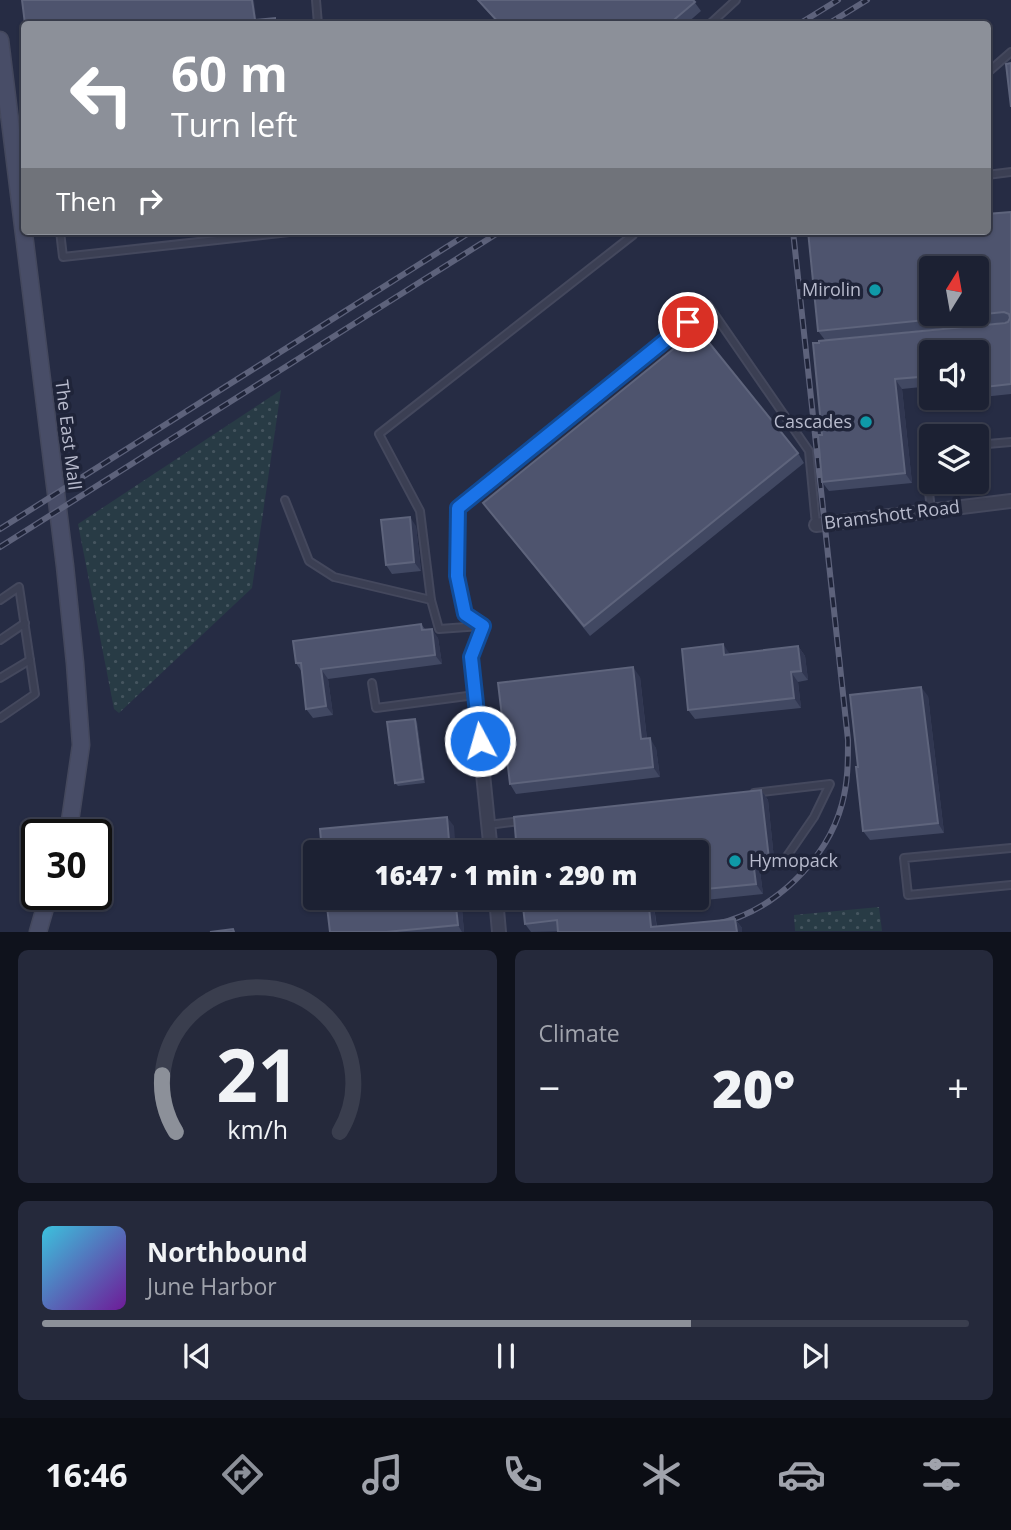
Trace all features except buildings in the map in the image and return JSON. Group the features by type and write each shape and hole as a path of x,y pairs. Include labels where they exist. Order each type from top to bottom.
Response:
{"main road":[{"name":"The East Mall","path":"0,40 21,210"},
{"name":"The East Mall","path":"24,235 65,566 82,744 70,819"},
{"path":"38,932 44,910"}],"street":[{"name":"Bramshott Road","path":"816,524 1011,501"},
{"path":"483,626 471,657 490,840"},
{"path":"497,910 499,932"}],"lane":[{"path":"316,0 318,21"},
{"path":"713,21 736,0"},
{"path":"991,70 1011,52"},
{"path":"991,174 1011,172"},
{"path":"60,235 63,257 262,235"},
{"path":"483,626 439,629 431,600 420,512 379,434 633,235"},
{"path":"483,626 465,614 457,576 458,508 708,305 809,451 816,524"},
{"path":"989,445 1011,442"},
{"path":"929,494 930,510"},
{"path":"285,500 309,561 334,578 431,600"},
{"path":"0,600 19,587 35,694 0,718"},
{"path":"0,640 25,623"},
{"path":"0,678 30,660"},
{"path":"372,683 376,708 475,695"},
{"path":"752,793 830,784 814,817 783,862"},
{"path":"488,825 528,820"},
{"path":"1011,848 904,858 908,895 1011,886"}],"shaded area":[{"path":"281,390 252,588 119,713 114,709 78,524"},
{"path":"879,907 882,931 795,931 794,915"}],"railway":[{"path":"804,21 838,0"},
{"path":"833,21 867,0"},
{"path":"0,529 466,235"},
{"path":"0,547 495,235"},
{"path":"716,924 737,918 777,896 811,863 835,825 847,780 848,740 793,235"}],"place":[{"name":"Mirolin","path":"875,290"},
{"name":"Cascades","path":"866,422"},
{"name":"Hymopack","path":"735,861"}],"route":[{"path":"480,741 471,657 483,626 465,614 457,576 458,508 688,322"}]}
